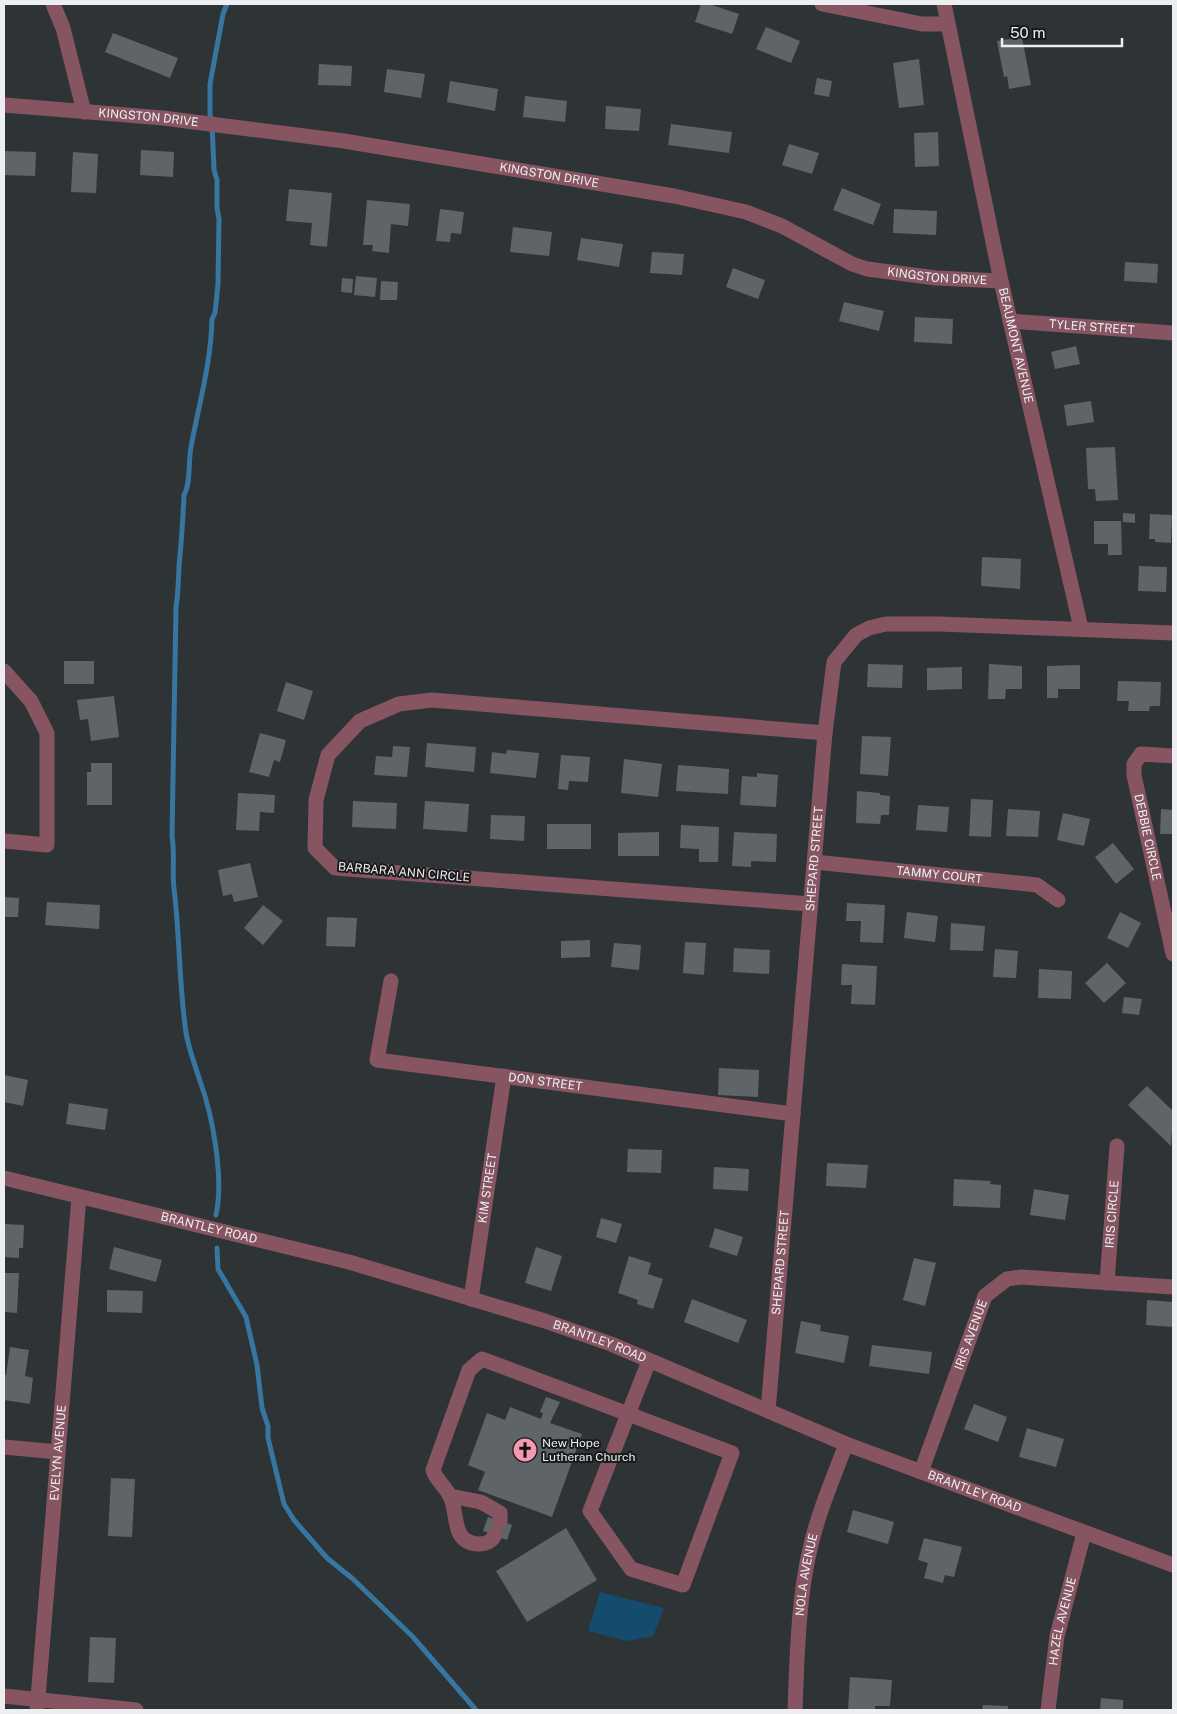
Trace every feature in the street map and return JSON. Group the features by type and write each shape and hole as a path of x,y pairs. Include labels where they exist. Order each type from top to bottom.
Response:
{"street":[{"name":"KINGSTON DRIVE","path":"53,4 62,28 84,112"},
{"path":"822,4 922,24 948,24"},
{"name":"BEAUMONT AVENUE","path":"944,4 1001,282 1080,628"},
{"name":"KINGSTON DRIVE","path":"4,105 163,118 344,141 674,196 746,212 782,226 852,264 867,269 936,278 1001,282"},
{"name":"TYLER STREET","path":"1010,322 1173,334"},
{"name":"SHEPARD STREET","path":"768,1411 825,733 834,662 856,635 869,628 886,624 1080,628 1173,633"},
{"path":"4,671 31,701 47,733 47,845 4,841"},
{"name":"BARBARA ANN CIRCLE","path":"810,904 335,868 315,848 316,800 328,755 360,721 399,704 432,700 825,733"},
{"name":"DEBBIE CIRCLE","path":"1173,756 1141,754 1134,764 1134,775 1173,954"},
{"name":"TAMMY COURT","path":"815,862 1037,885 1058,900"},
{"name":"DON STREET","path":"390,981 377,1060 793,1114"},
{"name":"KIM STREET","path":"471,1299 504,1076"},
{"name":"IRIS CIRCLE","path":"1107,1283 1117,1146"},
{"name":"BRANTLEY ROAD","path":"4,1178 349,1262 554,1324 649,1361 846,1444 1173,1565"},
{"name":"EVELYN AVENUE","path":"37,1704 79,1197"},
{"name":"IRIS AVENUE","path":"921,1472 971,1330 985,1296 992,1288 1007,1279 1021,1277 1173,1287"},
{"path":"450,1496 490,1506 500,1513 498,1528 490,1542 482,1544 463,1539 457,1530 450,1496 436,1478 433,1470 434,1461 469,1370 482,1359 628,1414 732,1453 683,1585 631,1569 590,1511 628,1414 649,1361"},
{"name":"NOLA AVENUE","path":"795,1710 797,1662 809,1551 817,1520 846,1444"},
{"path":"4,1446 58,1452"},
{"name":"HAZEL AVENUE","path":"1048,1710 1057,1636 1084,1533"},
{"path":"4,1696 37,1704 136,1710"}],"shaded area":[{"path":"600,1592 664,1608 653,1636 627,1641 588,1631"}],"building":[{"path":"701,4 709,4 739,14 732,34 695,22"},
{"path":"766,27 800,41 791,63 756,49"},
{"path":"113,33 178,58 170,78 105,52"},
{"path":"1022,37 1031,85 1009,89 1007,76 1004,77 997,41"},
{"path":"919,59 924,105 899,108 893,63"},
{"path":"319,64 352,66 351,86 318,85"},
{"path":"387,69 425,74 421,98 384,92"},
{"path":"817,78 832,81 829,97 814,94"},
{"path":"450,81 498,89 495,111 447,102"},
{"path":"525,96 567,101 565,122 523,117"},
{"path":"606,106 641,109 639,131 605,129"},
{"path":"671,124 732,132 729,153 668,145"},
{"path":"938,132 939,166 915,167 914,133"},
{"path":"789,144 819,153 812,174 782,165"},
{"path":"141,150 174,152 173,177 140,175"},
{"path":"4,151 36,152 35,176 4,175"},
{"path":"73,152 98,154 96,193 71,192"},
{"path":"842,188 881,204 873,225 833,210"},
{"path":"289,189 332,193 327,247 310,245 312,223 286,221"},
{"path":"367,200 410,204 408,226 391,224 389,253 372,251 373,245 363,245"},
{"path":"440,209 464,212 461,234 451,233 450,242 436,241"},
{"path":"894,209 937,211 936,235 893,233"},
{"path":"513,227 552,232 549,256 510,252"},
{"path":"581,238 623,244 619,267 577,260"},
{"path":"652,252 684,254 682,275 650,273"},
{"path":"1125,262 1158,264 1157,283 1124,281"},
{"path":"733,268 765,280 758,299 726,287"},
{"path":"356,276 377,278 375,297 354,295"},
{"path":"342,278 353,279 352,293 341,292"},
{"path":"381,281 398,282 397,300 380,300"},
{"path":"844,302 884,311 879,331 839,321"},
{"path":"915,317 953,319 952,344 914,342"},
{"path":"1076,346 1080,364 1055,369 1051,352"},
{"path":"1091,401 1094,422 1067,426 1064,405"},
{"path":"1115,447 1118,500 1096,501 1095,489 1088,489 1086,448"},
{"path":"1123,513 1135,514 1135,523 1123,522"},
{"path":"1150,514 1172,515 1171,543 1155,542 1155,539 1149,539"},
{"path":"1094,521 1121,521 1122,555 1108,555 1108,544 1094,544"},
{"path":"982,557 1021,559 1020,589 981,586"},
{"path":"1139,566 1167,567 1166,592 1138,591"},
{"path":"64,661 94,661 94,684 64,684"},
{"path":"868,664 903,665 902,688 867,687"},
{"path":"989,664 1022,666 1022,689 1006,689 1005,699 988,699"},
{"path":"1080,665 1080,689 1058,689 1058,698 1047,698 1047,666"},
{"path":"962,667 962,689 927,690 927,668"},
{"path":"1118,681 1161,682 1160,706 1150,706 1149,711 1128,711 1129,701 1117,701"},
{"path":"286,682 313,691 304,720 277,711"},
{"path":"114,696 119,737 91,741 88,719 80,720 77,700"},
{"path":"260,733 286,740 280,762 274,760 269,777 249,772"},
{"path":"862,736 891,737 888,776 860,774"},
{"path":"427,743 476,747 474,772 425,767"},
{"path":"393,746 410,747 407,777 374,775 376,756 392,757"},
{"path":"507,750 539,753 536,778 490,773 492,752 506,754"},
{"path":"561,755 590,757 588,782 569,781 568,790 558,789"},
{"path":"624,759 662,764 658,797 621,793"},
{"path":"91,763 112,763 112,805 87,805 87,772 91,772"},
{"path":"678,765 729,769 728,794 676,791"},
{"path":"757,773 778,775 776,807 740,805 742,776 757,777"},
{"path":"857,791 890,796 889,815 881,815 880,824 856,823"},
{"path":"238,793 275,795 274,813 260,812 259,831 236,830"},
{"path":"971,799 993,800 991,837 969,836"},
{"path":"353,801 397,803 396,829 352,827"},
{"path":"425,801 469,804 467,832 423,829"},
{"path":"918,805 949,807 947,832 916,830"},
{"path":"1008,809 1040,811 1038,837 1006,836"},
{"path":"1161,809 1173,810 1173,834 1160,834"},
{"path":"1063,813 1090,819 1084,846 1057,840"},
{"path":"491,815 525,816 524,841 490,839"},
{"path":"547,824 591,824 591,849 547,849"},
{"path":"681,825 719,827 718,862 699,862 699,849 680,848"},
{"path":"659,832 659,856 618,856 618,833"},
{"path":"734,832 777,834 776,862 751,861 751,867 732,866"},
{"path":"1113,843 1134,869 1116,884 1095,857"},
{"path":"250,863 258,897 234,902 232,894 223,896 218,870"},
{"path":"4,897 19,898 18,917 4,917"},
{"path":"47,902 100,905 99,929 45,925"},
{"path":"847,903 885,905 883,943 860,942 861,921 846,921"},
{"path":"263,905 283,921 263,945 244,928"},
{"path":"907,912 938,916 935,942 904,938"},
{"path":"1120,912 1141,923 1128,948 1107,938"},
{"path":"327,917 357,918 355,947 326,946"},
{"path":"951,923 985,926 983,951 950,950"},
{"path":"590,940 590,957 561,958 561,941"},
{"path":"685,942 706,943 704,975 683,973"},
{"path":"614,943 641,945 639,970 611,967"},
{"path":"734,948 770,950 769,974 733,972"},
{"path":"995,949 1018,951 1016,978 993,977"},
{"path":"1107,963 1126,983 1104,1003 1085,983"},
{"path":"842,964 877,966 875,1005 851,1004 852,985 841,985"},
{"path":"1039,969 1072,971 1071,999 1038,998"},
{"path":"1124,997 1142,999 1139,1015 1122,1013"},
{"path":"719,1068 759,1070 758,1097 718,1095"},
{"path":"4,1075 28,1080 23,1106 4,1102"},
{"path":"1147,1086 1173,1111 1171,1146 1128,1105"},
{"path":"69,1103 108,1109 105,1130 66,1124"},
{"path":"628,1149 662,1150 661,1173 627,1172"},
{"path":"827,1163 868,1165 866,1188 826,1186"},
{"path":"714,1167 749,1169 748,1191 713,1189"},
{"path":"954,1179 991,1181 990,1184 1001,1185 1000,1208 953,1206"},
{"path":"1034,1189 1069,1195 1065,1220 1030,1215"},
{"path":"601,1218 622,1224 616,1243 596,1237"},
{"path":"4,1224 24,1225 23,1248 19,1248 19,1258 4,1257"},
{"path":"715,1228 743,1237 737,1256 709,1247"},
{"path":"114,1247 162,1260 156,1282 109,1269"},
{"path":"536,1247 562,1256 551,1291 525,1283"},
{"path":"629,1256 651,1263 648,1274 663,1279 653,1309 637,1304 638,1300 618,1293"},
{"path":"914,1258 936,1263 925,1306 903,1300"},
{"path":"4,1273 19,1273 17,1313 4,1312"},
{"path":"107,1290 143,1291 142,1313 107,1312"},
{"path":"692,1299 747,1320 738,1343 684,1322"},
{"path":"1147,1300 1173,1302 1173,1327 1146,1325"},
{"path":"801,1321 821,1325 820,1331 849,1336 844,1363 795,1353"},
{"path":"872,1345 932,1352 929,1374 869,1366"},
{"path":"10,1347 29,1350 25,1376 33,1378 30,1404 4,1400 4,1375 6,1375"},
{"name":"New Hope Lutheran Church","path":"546,1397 560,1402 550,1423 582,1434 552,1517 478,1490 485,1472 468,1465 487,1413 505,1420 510,1407 541,1419 543,1413 540,1412"},
{"path":"974,1404 1007,1417 998,1442 964,1429"},
{"path":"1027,1428 1064,1439 1056,1467 1019,1457"},
{"path":"111,1478 135,1479 132,1537 108,1536"},
{"path":"853,1510 894,1522 888,1544 847,1532"},
{"path":"488,1517 512,1525 507,1540 483,1531"},
{"path":"566,1528 597,1580 527,1622 496,1571"},
{"path":"924,1538 962,1547 954,1577 945,1575 943,1583 924,1578 928,1563 918,1560"},
{"path":"90,1637 116,1638 114,1683 88,1682"},
{"path":"850,1677 892,1680 890,1706 875,1706 875,1710 848,1710"},
{"path":"1101,1698 1123,1700 1123,1710 1100,1710"},
{"path":"983,1705 1008,1706 1008,1710 982,1710"}],"waterway":[{"path":"216,1215 219,1184 213,1129 205,1095 187,1039 184,1015 173,883 172,836 176,607 184,495 188,485 191,447 207,367 218,284 219,219 210,114 210,84 223,14 227,4"},
{"path":"217,1248 218,1269 246,1317 257,1365 262,1408 268,1426 268,1438 284,1504 294,1520 327,1558 353,1579 413,1637 476,1710"}],"place":[{"name":"New Hope Lutheran Church","path":"525,1450"}]}
